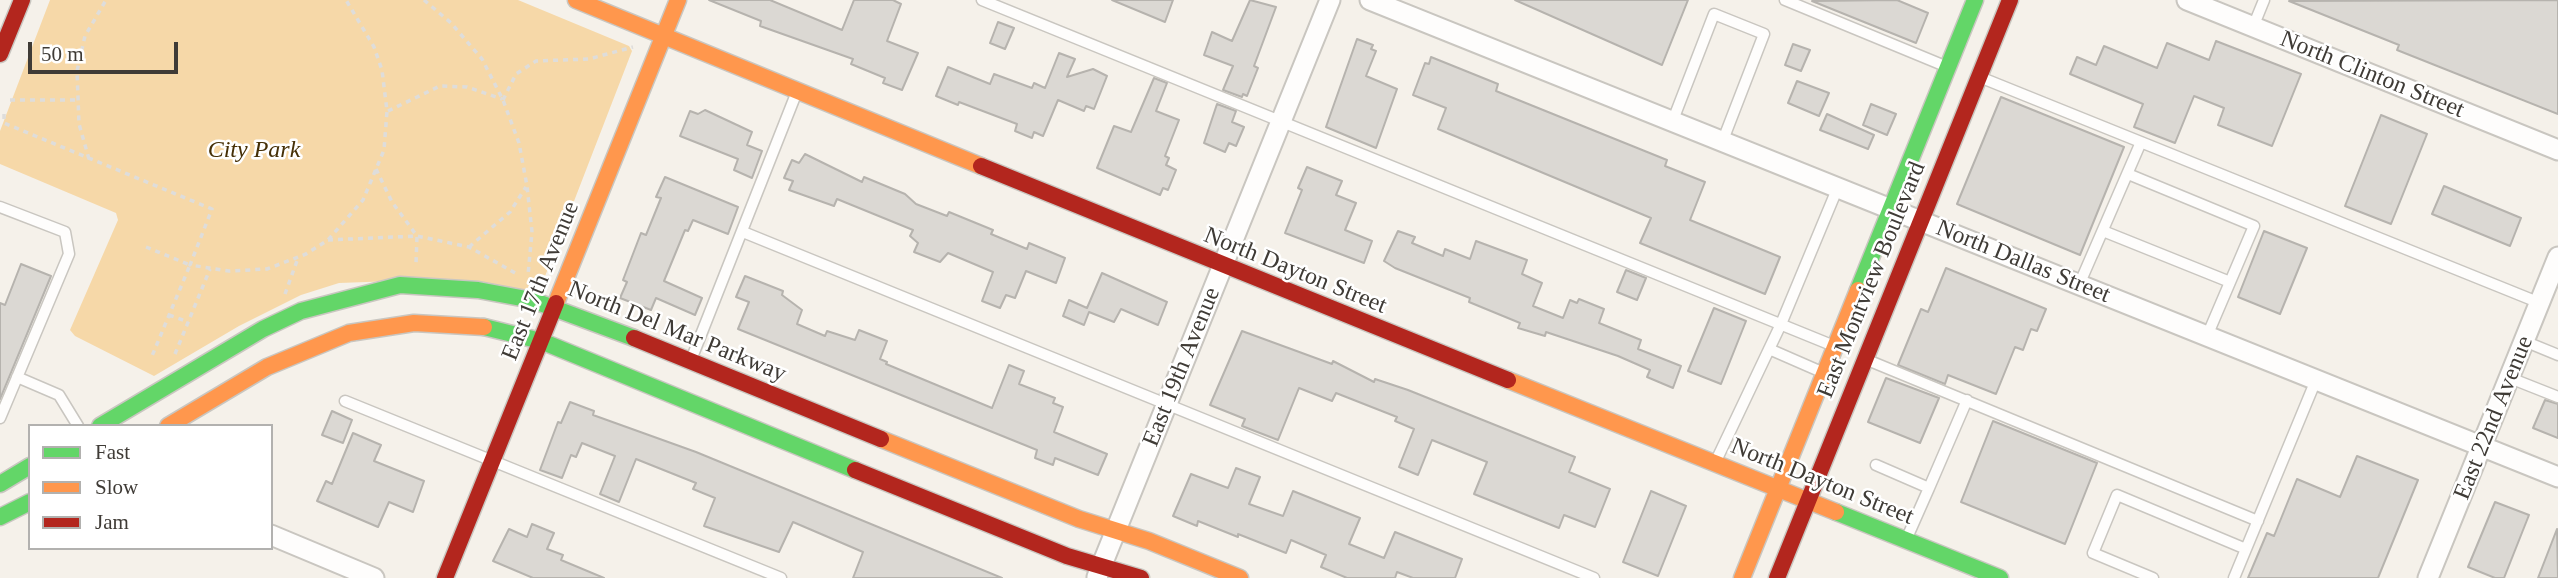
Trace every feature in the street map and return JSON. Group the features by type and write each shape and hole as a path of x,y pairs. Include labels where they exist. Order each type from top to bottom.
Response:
{"street":[{"path":"0,54 22,0"},
{"name":"North Dayton Street","path":"576,0 1223,267 2000,578"},
{"name":"East 17th Avenue","path":"445,578 678,0"},
{"name":"East 19th Avenue","path":"1099,572 1330,0"},
{"name":"North Dallas Street","path":"1370,0 1839,186 2558,477"},
{"name":"East Montview Boulevard","path":"1777,578 2010,0"},
{"name":"North Clinton Street","path":"2187,0 2558,150"},
{"name":"East Montview Boulevard","path":"1742,578 1949,67 1973,1"},
{"name":"East 22nd Avenue","path":"2428,578 2558,257"},
{"name":"North Del Mar Parkway","path":"103,424 263,329 301,311 365,292 415,285 478,290 555,307 1079,519 1240,578"},
{"path":"171,424 267,366 312,345 359,330 402,324 447,323 504,329 541,341 1067,556 1099,572 1141,578"},
{"path":"0,484 28,467"},
{"path":"0,517 28,503"},
{"path":"273,536 374,578"}],"lane":[{"path":"982,0 1835,346"},
{"path":"1785,0 1949,67"},
{"path":"2253,27 2264,0"},
{"path":"1673,120 1714,14 1764,34 1723,140"},
{"path":"1979,77 2540,303"},
{"path":"690,361 797,90"},
{"path":"2080,285 2141,142"},
{"path":"2128,174 2254,226 2207,336"},
{"path":"1715,463 1781,324 1839,186"},
{"path":"0,206 65,232 69,254 0,418"},
{"path":"2103,231 2230,282"},
{"path":"743,232 1168,402 1594,578"},
{"path":"2524,341 2558,353"},
{"path":"1769,349 1824,373"},
{"path":"1865,358 2258,521"},
{"path":"18,377 59,395 77,424"},
{"path":"2510,378 2558,397"},
{"path":"2234,578 2316,380"},
{"path":"1906,540 1966,400"},
{"path":"345,401 781,578"},
{"path":"1876,465 1929,488"},
{"path":"2152,578 2093,553 2117,495 2246,549"}],"path":[{"path":"89,159 79,124 77,71 85,36 106,0"},
{"path":"146,247 190,265 229,271 267,269 298,257 328,240 363,200 384,150 387,111 382,70 374,47 346,0"},
{"path":"328,240 417,236 469,247 527,279 532,232 519,143 503,100 482,59 451,23 424,0"},
{"path":"503,100 516,74 536,61 608,56 632,48 641,26"},
{"path":"387,111 440,86 467,87 503,100"},
{"path":"10,100 78,100"},
{"path":"4,114 4,123 212,209 152,356"},
{"path":"376,169 392,202 417,236 415,285"},
{"path":"469,247 510,212 527,186"},
{"path":"284,296 298,257"},
{"path":"171,384 166,375 210,268"},
{"path":"169,315 188,322"}],"green space":[{"name":"City Park","path":"50,0 518,0 629,46 632,51 542,284 533,291 422,280 339,283 301,295 239,326 154,376 75,336 70,330 118,220 116,213 0,164 0,131"}],"building":[{"path":"709,0 770,0 842,30 854,0 893,0 901,4 887,41 918,53 902,90 883,83 885,78 851,64 853,59 760,26 761,21"},
{"path":"1112,0 1173,0 1165,22"},
{"path":"1250,0 1276,7 1254,66 1258,68 1247,96 1243,94 1242,97 1223,90 1233,66 1204,55 1212,32 1232,41"},
{"path":"1515,0 1688,0 1662,65"},
{"path":"1897,0 1928,13 1916,43 1812,1"},
{"path":"2558,0 2558,114 2397,50 2399,45 2289,1"},
{"path":"998,22 1014,28 1005,49 990,43"},
{"path":"1357,39 1373,45 1371,49 1376,51 1366,76 1397,89 1376,148 1326,127"},
{"path":"2216,41 2301,74 2272,146 2218,125 2224,108 2194,96 2175,143 2134,127 2143,104 2070,74 2077,57 2096,65 2104,46 2157,68 2167,43 2209,60"},
{"path":"1793,44 1810,50 1801,71 1785,65"},
{"path":"1059,53 1075,59 1067,77 1093,69 1107,76 1094,109 1086,106 1084,111 1058,100 1043,136 1034,132 1032,138 1015,131 1017,124 936,96 948,67 990,84 994,74 1032,88 1034,83 1045,88"},
{"path":"1431,57 1498,84 1496,91 1667,160 1665,166 1705,182 1690,220 1780,257 1765,294 1640,243 1651,218 1438,129 1446,108 1413,95 1425,63 1429,64"},
{"path":"1154,78 1167,83 1156,111 1179,120 1165,156 1169,158 1166,165 1176,170 1168,190 1163,188 1160,195 1097,168 1114,126 1131,132"},
{"path":"1797,81 1829,93 1819,116 1788,103"},
{"path":"2001,97 2124,147 2080,255 1957,204"},
{"path":"1217,104 1236,111 1232,122 1244,127 1236,146 1229,143 1225,152 1204,143"},
{"path":"1871,104 1896,114 1887,135 1863,125"},
{"path":"705,110 752,132 747,145 762,151 752,178 734,170 738,159 680,136 690,111 698,114"},
{"path":"1827,114 1874,135 1868,149 1820,130"},
{"path":"2381,115 2427,134 2391,224 2345,206"},
{"path":"805,154 862,182 864,177 905,194 916,204 947,216 949,212 993,230 991,234 1027,249 1029,243 1065,258 1056,283 1026,271 1015,298 1006,295 1000,308 982,301 993,272 948,253 940,262 914,252 918,243 910,236 913,230 837,199 834,206 789,190 793,181 784,178 792,160 799,163"},
{"path":"1307,167 1342,181 1336,195 1356,203 1345,230 1372,241 1364,263 1285,233 1302,190 1298,188"},
{"path":"665,177 738,207 728,234 693,220 688,231 685,230 664,281 702,298 695,315 656,298 651,310 620,298 627,282 623,280 641,233 646,235 661,198 656,197"},
{"path":"2444,186 2521,218 2510,246 2432,214"},
{"path":"1398,231 1415,237 1412,243 1443,256 1445,249 1470,259 1476,241 1527,260 1522,274 1542,283 1533,306 1563,318 1570,300 1577,303 1579,299 1604,309 1599,323 1641,340 1638,349 1681,366 1673,388 1647,377 1650,370 1618,356 1546,332 1545,336 1518,328 1520,323 1469,302 1470,298 1395,268 1384,261"},
{"path":"2264,231 2307,248 2280,314 2238,297"},
{"path":"21,264 51,276 0,399 0,303 5,305"},
{"path":"1946,268 2046,309 2037,331 2031,329 2023,350 2015,347 1996,394 1948,375 1945,384 1898,365 1921,309 1928,312"},
{"path":"1626,270 1646,278 1637,300 1617,292"},
{"path":"1102,273 1167,302 1158,325 1121,309 1114,322 1089,312 1084,325 1063,316 1069,300 1087,308"},
{"path":"745,276 783,291 782,295 802,310 797,324 825,336 827,331 855,340 859,330 887,341 880,359 887,362 886,364 992,408 1009,365 1024,371 1019,384 1055,398 1053,403 1063,407 1054,432 1107,454 1098,475 1055,458 1053,465 1035,458 1037,450 738,329 749,302 736,297"},
{"path":"1714,308 1746,321 1721,384 1688,371"},
{"path":"1242,331 1332,364 1333,361 1374,382 1375,379 1408,390 1575,457 1569,472 1610,489 1595,527 1564,515 1559,528 1474,494 1487,462 1432,440 1418,475 1399,467 1414,429 1395,421 1397,417 1336,393 1332,401 1299,388 1278,440 1242,426 1245,419 1210,405"},
{"path":"1886,378 1939,398 1920,443 1868,422"},
{"path":"2545,400 2558,404 2558,438 2533,428"},
{"path":"570,402 594,411 593,415 696,452 1002,578 853,578 863,552 793,522 779,552 704,526 715,498 693,489 696,483 636,459 619,502 600,494 615,456 582,443 576,457 571,455 562,478 540,470 558,422 561,423"},
{"path":"332,411 352,420 343,443 322,435"},
{"path":"1993,421 2097,463 2065,544 1961,502"},
{"path":"353,433 381,445 374,461 424,481 413,512 389,502 378,527 317,501 326,481 332,484"},
{"path":"2357,456 2418,480 2378,578 2248,578 2267,533 2274,536 2297,479 2340,497"},
{"path":"1236,468 1260,477 1249,504 1283,516 1293,491 1360,518 1349,544 1384,558 1395,532 1462,559 1455,578 1413,578 1397,572 1395,578 1347,578 1321,567 1326,555 1291,540 1286,553 1238,534 1238,537 1198,521 1197,526 1173,516 1191,474 1228,488"},
{"path":"1651,491 1686,506 1658,576 1623,562"},
{"path":"2495,502 2529,515 2504,578 2495,578 2468,567"},
{"path":"532,524 554,533 547,549 563,555 561,560 604,578 533,578 493,561 509,529 527,537"},
{"path":"2557,529 2558,578 2538,578"}],"traffic: fast":[{"path":"1858,290 1975,0"},
{"path":"103,424 263,329 301,311 400,285 478,290 532,300 634,338"},
{"path":"484,327 541,341 855,470"},
{"path":"0,484 28,467"},
{"path":"0,517 28,503"},
{"path":"1836,512 2000,578"}],"traffic: slow":[{"path":"576,0 981,166"},
{"path":"556,303 678,0"},
{"path":"1742,578 1858,290"},
{"path":"171,424 267,367 349,333 414,323 484,327"},
{"path":"1508,380 1836,512"},
{"path":"881,439 1079,519 1149,541 1240,578"}],"traffic: jam":[{"path":"0,54 22,0"},
{"path":"1777,578 2010,0"},
{"path":"981,166 1508,380"},
{"path":"445,578 556,303"},
{"path":"634,338 881,439"},
{"path":"855,470 1067,556 1141,578"}]}
